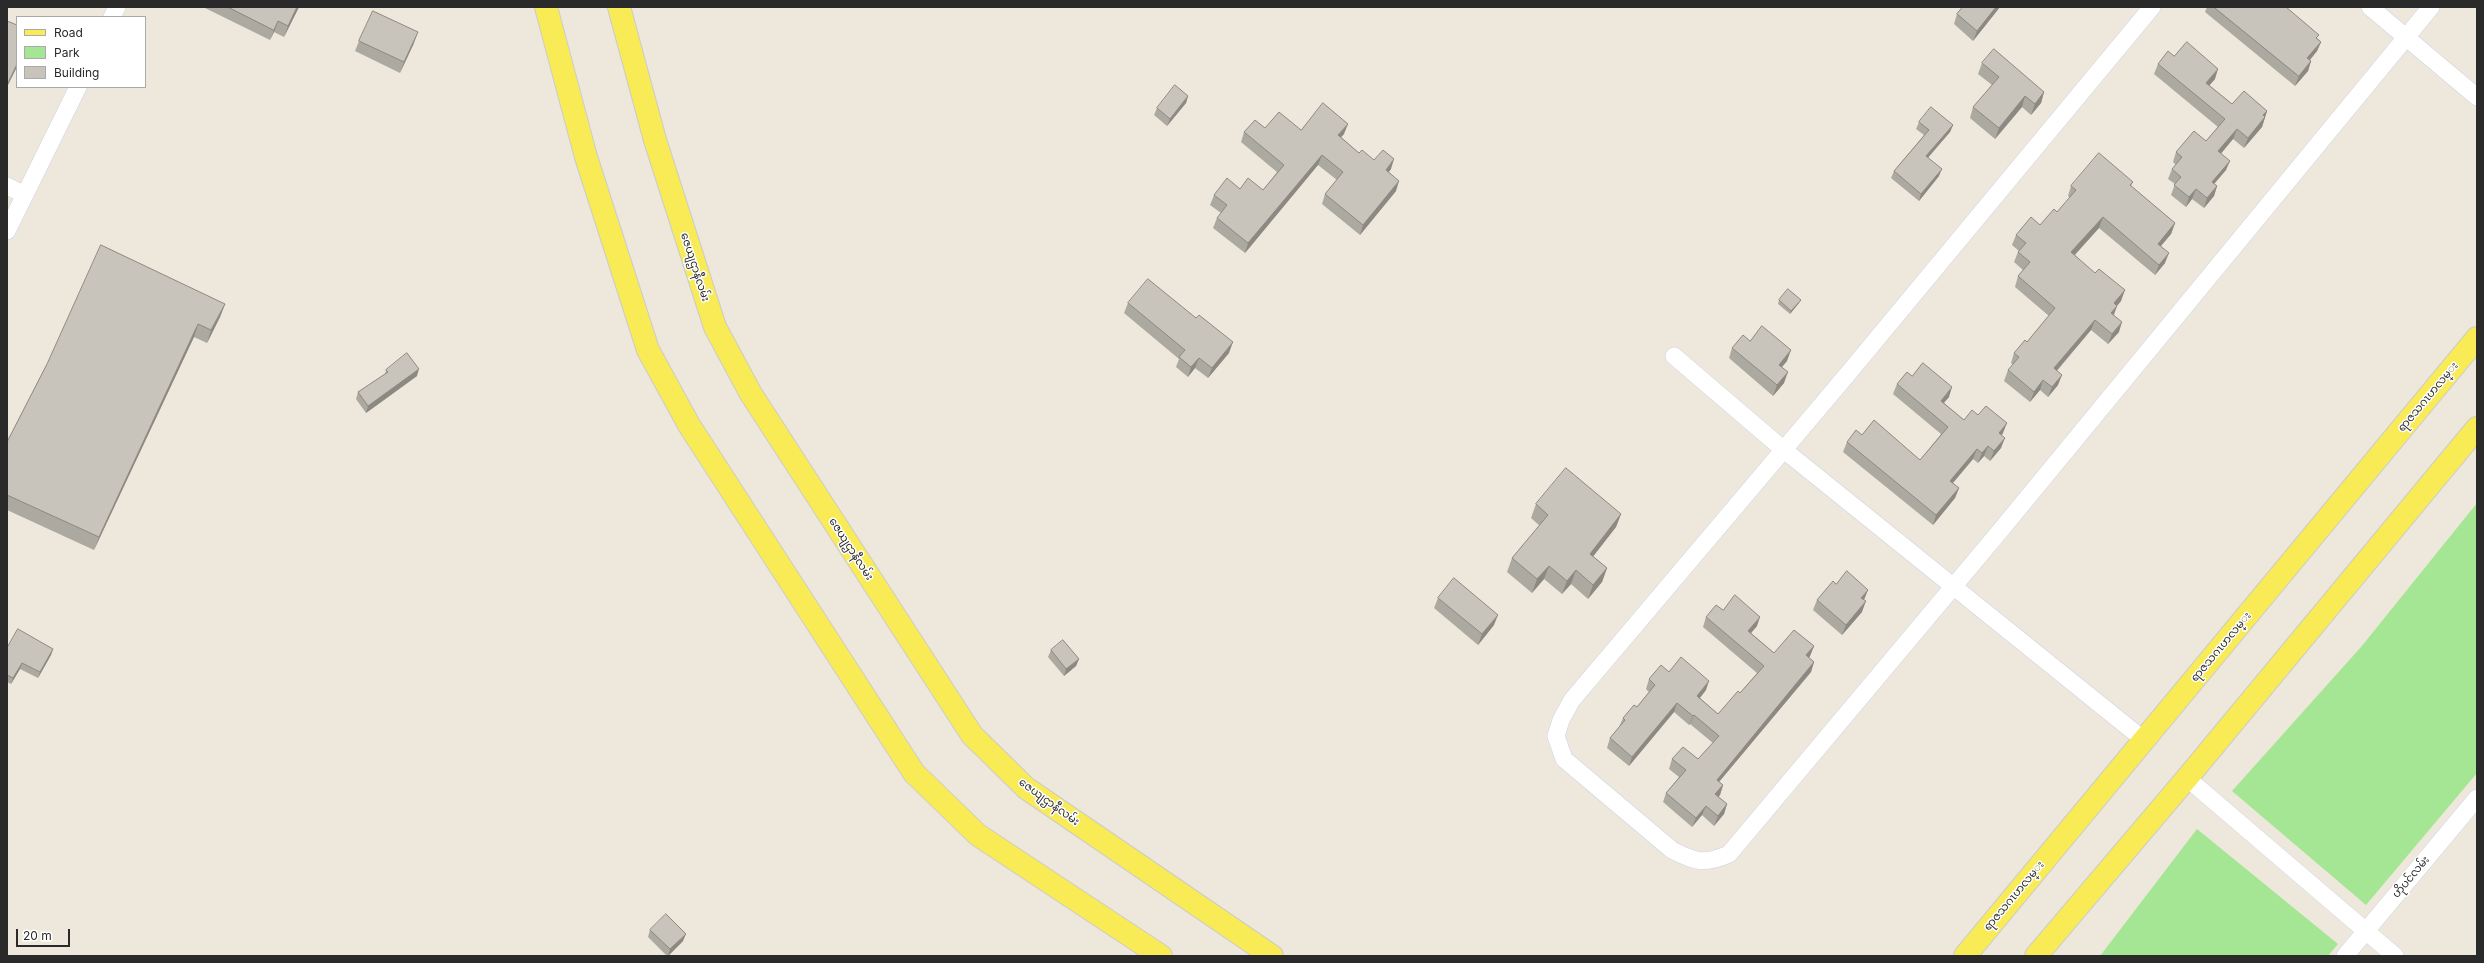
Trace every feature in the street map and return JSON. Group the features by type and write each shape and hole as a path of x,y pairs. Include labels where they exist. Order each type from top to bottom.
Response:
{"main road":[{"path":"546,7 586,157 648,350 688,425 910,767 978,835 1161,956"},
{"name":"ဇေယျဌာနီလမ်း","path":"619,7 654,140 715,326 751,394 972,735 1026,788 1272,956"},
{"name":"ရာဇသဂၤဟလမ္း","path":"1965,956 2477,338"},
{"path":"2036,956 2187,778 2477,428"}],"street":[{"path":"112,16 117,7"},
{"path":"2152,7 1784,450 1572,700 1561,720 1556,736 1564,760 1672,850 1692,860 1713,861 1729,854 1953,587 2431,7"},
{"path":"2370,7 2477,97"},
{"path":"7,231 78,88"},
{"path":"7,186 24,195"},
{"path":"1674,356 1784,450 2144,740"},
{"path":"2187,778 2395,956"},
{"name":"ဟိုပင်လမ်း","path":"2345,956 2477,798"}],"green space":[{"path":"2477,503 2477,773 2366,905 2232,791 2361,647"},
{"path":"2197,829 2338,944 2328,956 2100,956"}],"building":[{"path":"228,7 297,7 288,26 278,21 274,30"},
{"path":"1963,7 1996,7 1977,31 1957,14"},
{"path":"2214,7 2286,7 2319,35 2316,38 2321,42 2307,58 2311,61 2299,76"},
{"path":"373,11 418,32 404,62 359,41"},
{"path":"7,21 16,25 16,66 7,85"},
{"path":"2187,42 2218,69 2206,83 2232,104 2244,91 2267,111 2263,115 2265,117 2248,138 2237,129 2218,151 2230,161 2212,182 2217,186 2207,198 2196,189 2189,197 2174,185 2181,177 2172,169 2182,157 2176,152 2194,131 2206,141 2225,119 2158,64 2168,51 2174,56"},
{"path":"1994,49 2044,92 2035,104 2025,96 1999,128 1973,107 1999,77 1982,63"},
{"path":"1175,85 1188,96 1170,119 1157,108"},
{"path":"1323,103 1348,124 1338,135 1359,153 1362,150 1374,160 1383,150 1394,159 1386,170 1399,181 1363,225 1325,194 1343,172 1322,155 1248,243 1217,218 1227,205 1214,195 1227,178 1240,189 1248,178 1263,190 1284,165 1244,132 1255,120 1265,128 1279,112 1301,130"},
{"path":"1931,107 1953,125 1926,156 1942,169 1921,194 1894,171 1929,130 1919,122"},
{"path":"2099,153 2133,182 2130,185 2175,223 2158,244 2169,253 2159,265 2103,217 2071,252 2095,273 2099,269 2125,290 2114,303 2117,306 2111,313 2122,322 2112,334 2095,320 2054,368 2062,375 2052,387 2043,380 2034,392 2008,370 2019,357 2014,353 2025,340 2027,342 2055,308 2018,276 2030,262 2018,252 2026,243 2016,235 2031,217 2040,225 2054,209 2057,212 2076,190 2071,186"},
{"path":"101,245 225,304 211,330 198,324 99,537 7,495 7,442 47,364"},
{"path":"1148,279 1196,318 1199,315 1233,342 1212,368 1199,358 1191,367 1179,357 1185,350 1128,303"},
{"path":"1788,289 1801,300 1791,311 1779,300"},
{"path":"1762,326 1791,350 1779,365 1788,372 1777,385 1732,348 1743,335 1750,341"},
{"path":"407,353 419,369 368,406 358,392 388,372 386,370"},
{"path":"1923,363 1952,387 1941,401 1964,420 1972,410 1978,415 1986,406 2007,423 1999,433 2005,438 1994,451 1988,446 1982,453 1977,449 1950,481 1959,488 1936,515 1847,442 1856,430 1862,435 1874,420 1920,460 1948,427 1897,384 1907,372 1912,376"},
{"path":"1566,468 1621,514 1590,554 1607,568 1593,585 1576,570 1567,581 1549,566 1537,579 1512,558 1548,515 1536,504"},
{"path":"1847,571 1868,590 1861,598 1866,601 1846,625 1817,600 1833,581 1836,584"},
{"path":"1454,578 1498,615 1482,634 1438,598"},
{"path":"1735,595 1760,617 1748,631 1774,653 1794,630 1814,646 1806,655 1814,662 1717,780 1723,785 1715,794 1727,804 1718,816 1706,806 1696,818 1666,793 1686,770 1672,759 1683,747 1698,759 1719,736 1677,703 1632,757 1610,738 1625,720 1623,718 1634,705 1637,707 1655,685 1649,679 1661,665 1669,672 1681,657 1709,681 1697,696 1718,714 1738,691 1740,693 1764,666 1706,617 1716,605 1723,610"},
{"path":"18,629 53,649 40,672 22,663 13,678 7,675 7,648"},
{"path":"1063,640 1079,659 1066,669 1051,650"},
{"path":"666,914 686,934 670,949 650,930"}]}
